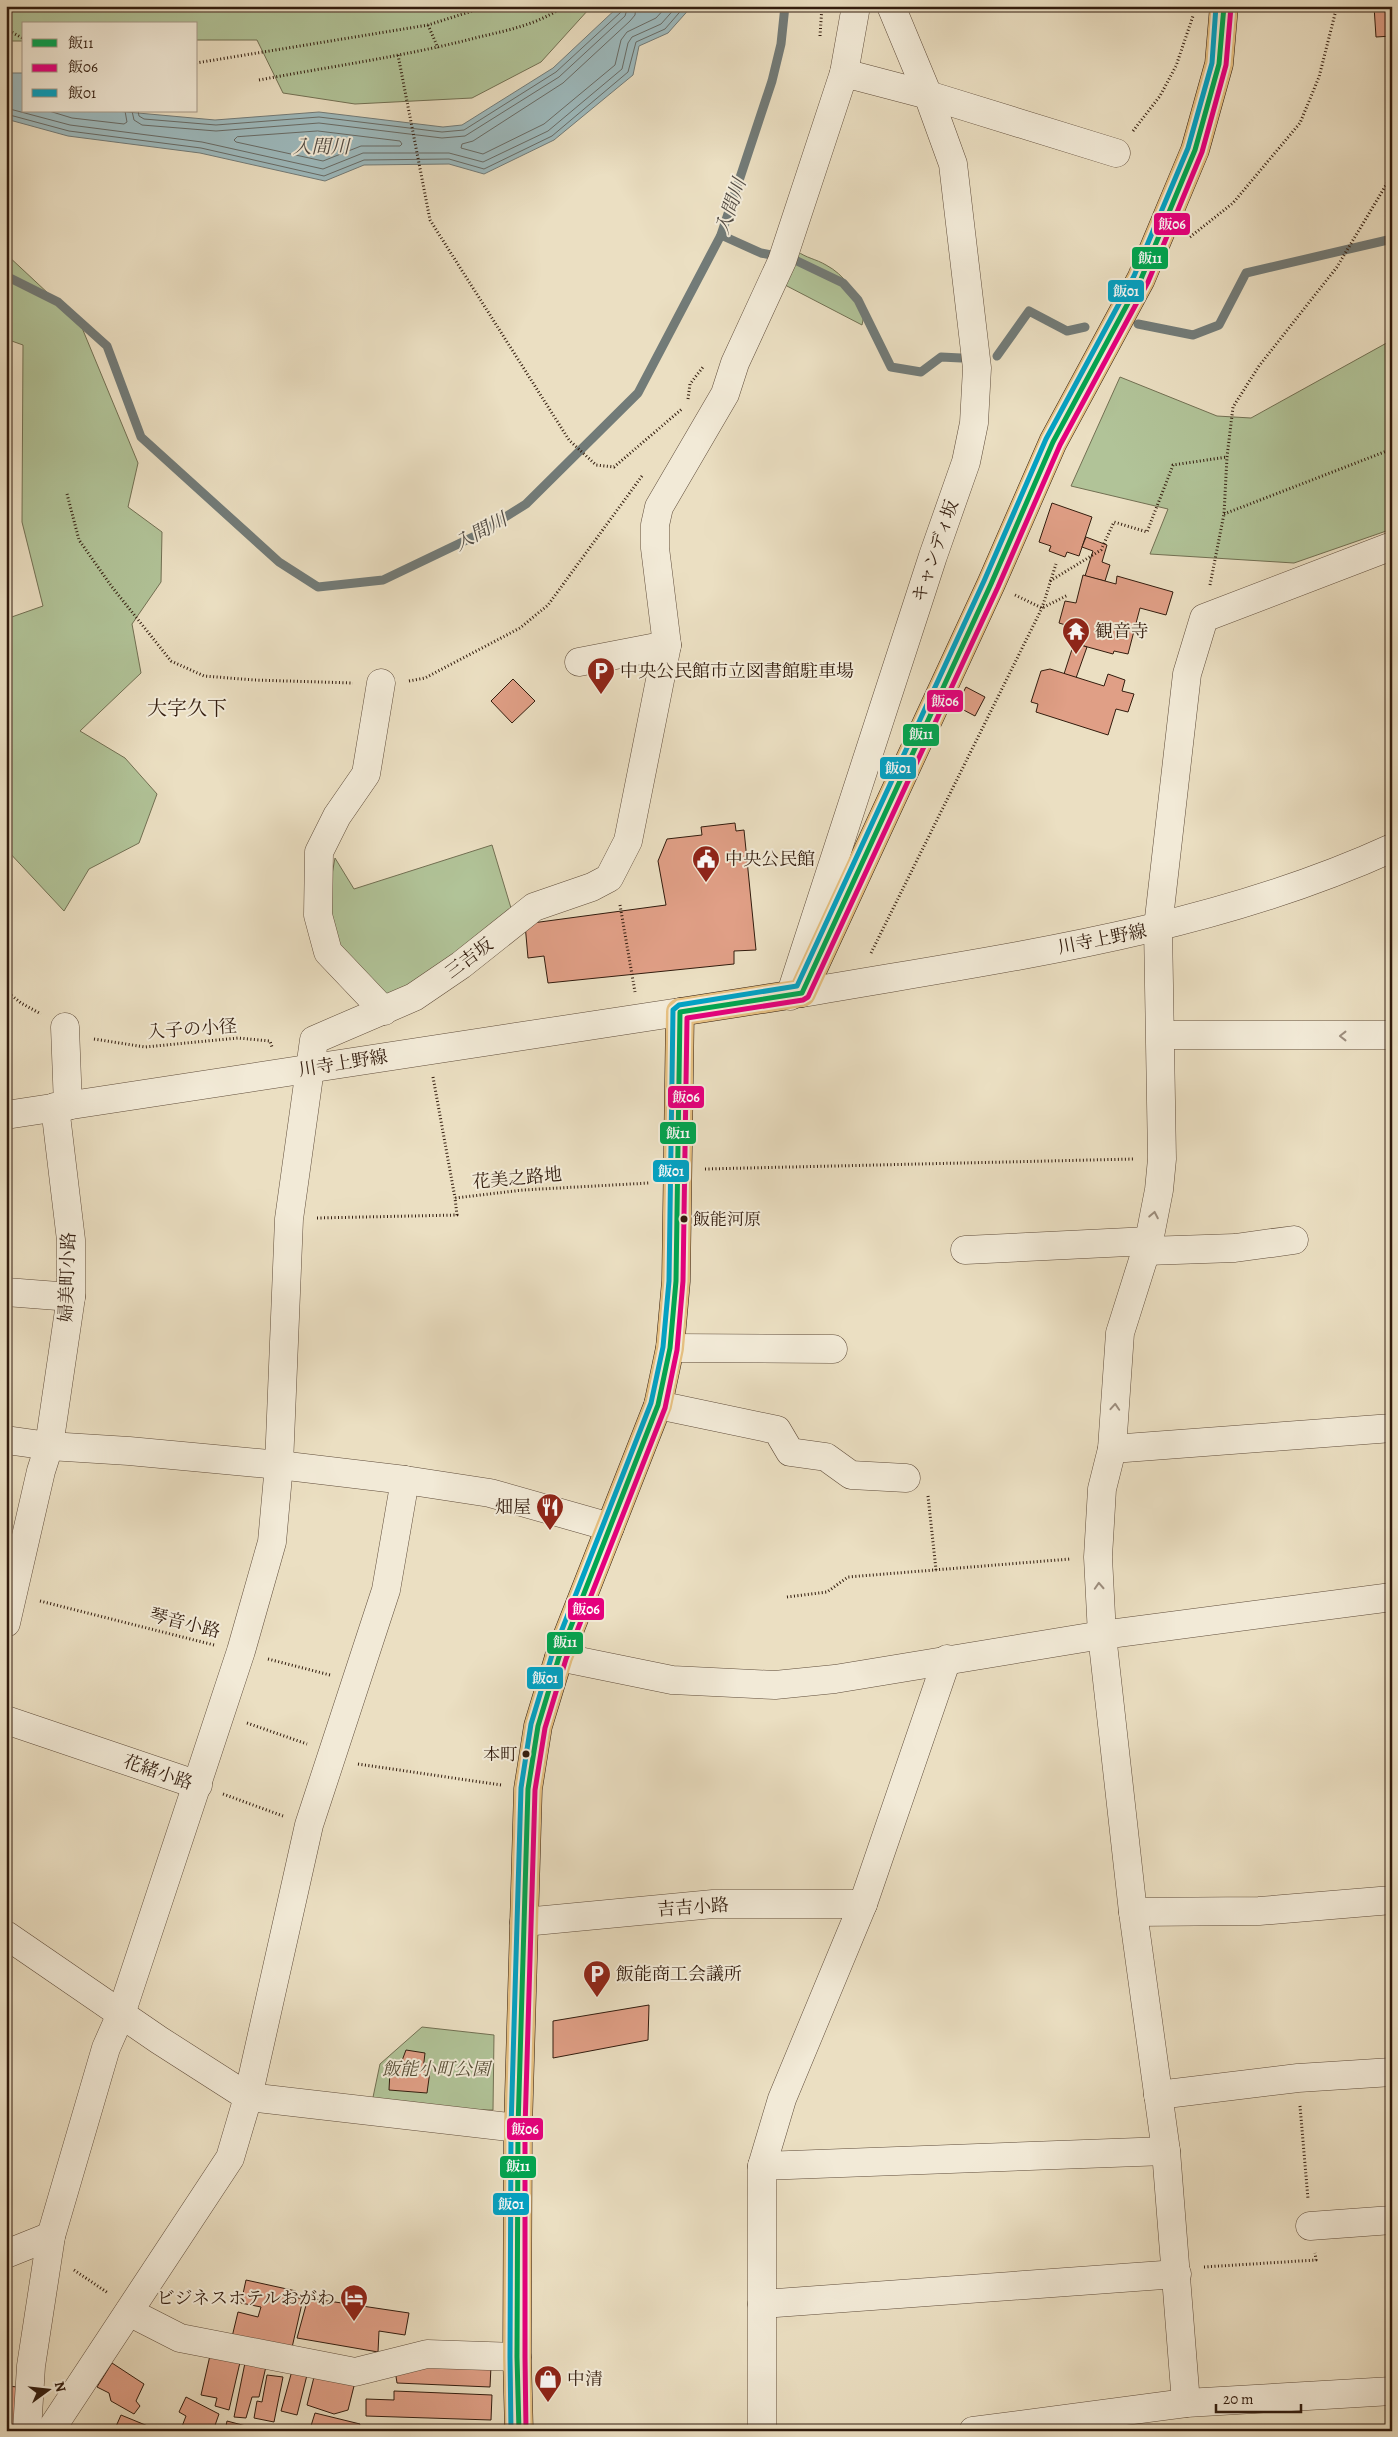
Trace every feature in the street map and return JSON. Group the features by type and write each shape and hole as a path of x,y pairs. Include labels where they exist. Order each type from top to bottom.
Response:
{"main road":[{"path":"519,2431 516,2356 518,2128 528,1789 538,1726 559,1656 658,1405 670,1348 676,1281 680,1012 796,995 991,584 1053,442 1141,279 1195,150 1219,64 1224,6"}],"street":[{"name":"三吉坂","path":"310,1068 314,1040 414,997 461,965 534,907 592,888 609,878 628,841 667,645 655,548 655,525 659,507 725,394 735,363 784,254 844,73 856,6"},
{"name":"キャンディ坂","path":"796,995 933,556 966,462 974,423 976,368 955,178 928,95 891,6"},
{"path":"844,73 928,95 1116,153"},
{"path":"1186,2403 1166,2150 1133,1912 1102,1635 1098,1556 1102,1489 1112,1449 1120,1334 1148,1246 1159,1190 1162,1158 1158,927 1188,674 1204,618 1392,546"},
{"path":"579,662 667,645"},
{"path":"381,683 366,774 337,816 319,852 318,914 328,952 384,1011"},
{"name":"川寺上野線","path":"796,995 1091,942 1158,927 1223,910 1292,887 1392,848"},
{"name":"川寺上野線","path":"6,1115 427,1049 680,1012"},
{"name":"婦美町小路","path":"6,1623 49,1446 71,1297 71,1240 61,1106 65,1027"},
{"path":"1160,1035 1392,1035"},
{"path":"27,2431 31,2366 50,2244 106,2048 121,2014 198,1785 219,1714 241,1652 272,1542 279,1465 289,1219 310,1068"},
{"path":"965,1250 1148,1246 1235,1248 1294,1240"},
{"path":"6,1292 71,1297"},
{"path":"670,1348 833,1349"},
{"path":"658,1405 777,1430 790,1452 826,1457 851,1475 906,1478"},
{"path":"1112,1449 1392,1428"},
{"path":"6,1440 49,1446 129,1450 279,1465 490,1492 610,1527"},
{"path":"50,2431 230,2158 248,2097 310,1825 358,1682 386,1590 405,1480"},
{"path":"559,1656 672,1680 775,1684 835,1679 1102,1635 1392,1597"},
{"path":"762,2431 762,2166 782,2099 863,1904 948,1659"},
{"name":"花緒小路","path":"6,1720 198,1785"},
{"path":"1133,1912 1259,1911 1392,1900"},
{"name":"吉吉小路","path":"524,1922 713,1904 863,1904"},
{"path":"6,1935 121,2014 248,2097 518,2128"},
{"path":"1158,2095 1298,2078 1392,2072"},
{"path":"762,2166 1166,2150"},
{"path":"1310,2226 1392,2220"},
{"path":"6,2254 50,2244"},
{"path":"762,2304 1177,2271"},
{"path":"130,2310 180,2338 355,2372 427,2354 516,2356"},
{"path":"973,2431 1147,2419 1186,2403 1392,2391"}],"path":[{"path":"259,80 438,48 518,27 550,16 564,6"},
{"path":"1187,240 1233,203 1300,123 1319,77 1337,6"},
{"path":"198,63 428,25 485,7"},
{"path":"1116,153 1160,96 1176,66 1194,15"},
{"path":"428,25 438,48"},
{"path":"6,29 22,38"},
{"path":"398,55 430,220 569,440 596,465 614,467 694,398"},
{"path":"1204,618 1224,514 1227,457 1233,407 1258,366 1337,267 1392,176"},
{"path":"681,419 688,403 690,384 707,361"},
{"path":"1224,514 1392,449"},
{"path":"1050,581 1101,550 1114,522 1147,532 1173,465 1227,457"},
{"path":"67,494 79,540 112,587 171,661 204,676 306,682 381,683 425,678 520,628 548,605 644,473"},
{"path":"855,984 1042,608 1056,564"},
{"path":"1014,595 1042,608"},
{"path":"1042,608 1068,595"},
{"path":"621,915 640,1017"},
{"name":"入子の小径","path":"6,991 21,1003 85,1037 145,1047 238,1038 270,1042 283,1072"},
{"path":"427,1049 455,1198"},
{"name":"花美之路地","path":"289,1219 457,1215 455,1198 677,1176 1162,1158"},
{"path":"906,1478 927,1487 936,1570"},
{"path":"787,1597 827,1592 848,1578 1098,1556"},
{"name":"琴音小路","path":"13,1594 358,1682"},
{"path":"219,1714 333,1757 528,1789"},
{"name":"花緒小路","path":"198,1785 310,1825"},
{"path":"1177,2271 1316,2260 1310,2226 1298,2078"},
{"path":"50,2244 130,2310"}],"green space":[{"path":"6,6 589,6 589,9 541,62 472,98 355,104 283,93 257,40 198,40 198,22 22,22 22,41 6,41"},
{"path":"797,251 833,269 844,279 865,310 862,325 785,285"},
{"path":"6,254 80,323 138,463 128,507 162,532 161,582 132,624 141,673 80,731 125,758 157,794 139,843 89,869 64,911 6,849 6,619 43,606 22,522 23,345 6,339"},
{"path":"1392,340 1392,529 1294,563 1150,554 1168,509 1071,486 1120,377 1217,416 1251,418"},
{"path":"492,845 514,918 392,999 335,949 329,891 335,858 354,889"},
{"name":"飯能小町公園","path":"422,2027 494,2035 493,2110 433,2110 372,2102 380,2064"}],"water":[{"name":"入間川","path":"619,6 692,6 668,33 639,46 633,75 554,140 484,174 449,164 364,165 325,181 200,153 68,136 6,119 6,73 22,73 22,112 127,112 215,120 319,112 443,127 462,125 553,68"}],"building":[{"path":"1374,6 1392,6 1392,36 1376,37"},
{"path":"1052,503 1092,517 1079,556 1067,552 1065,557 1049,551 1051,546 1039,542"},
{"path":"1086,537 1107,545 1102,562 1110,565 1105,581 1085,576 1093,551 1082,547"},
{"path":"1083,575 1116,584 1117,576 1173,592 1166,615 1140,608 1128,654 1114,651 1113,654 1066,641 1069,626 1059,623 1065,601 1076,603"},
{"path":"1074,643 1087,647 1076,678 1064,674"},
{"path":"1050,669 1104,686 1108,674 1125,680 1122,691 1134,694 1128,712 1116,709 1108,735 1036,712 1038,704 1031,702 1041,671"},
{"path":"513,679 535,701 512,723 491,701"},
{"path":"966,687 985,697 975,716 956,706"},
{"name":"中央公民館","path":"735,823 736,831 744,830 756,950 734,951 734,964 548,983 544,956 528,958 525,924 666,905 658,861 667,839 702,835 701,827"},
{"path":"649,2005 648,2040 553,2058 553,2021"},
{"path":"406,2050 425,2053 423,2070 430,2071 427,2093 389,2090 390,2071 400,2066"},
{"path":"246,2280 296,2291 294,2297 303,2299 291,2352 232,2337 238,2312 258,2317 261,2307 241,2303"},
{"name":"ビジネスホテルおがわ","path":"308,2298 409,2313 405,2335 379,2331 378,2352 297,2338"},
{"path":"211,2351 241,2358 229,2410 215,2406 217,2398 201,2395"},
{"path":"246,2358 267,2362 259,2397 252,2397 246,2418 234,2417"},
{"path":"112,2363 144,2384 136,2401 140,2406 134,2414 111,2401 109,2393 97,2387"},
{"path":"424,2364 491,2366 490,2387 397,2383 395,2370"},
{"path":"293,2367 308,2371 297,2415 281,2411"},
{"path":"267,2375 283,2377 274,2422 254,2418 257,2401 262,2402"},
{"path":"314,2377 356,2378 348,2410 334,2414 307,2405"},
{"path":"6,2386 18,2387 14,2431 6,2431"},
{"path":"394,2391 492,2395 491,2420 366,2416 366,2399 394,2400"},
{"path":"186,2397 219,2414 213,2431 181,2429 186,2416 179,2412"},
{"path":"315,2413 360,2424 358,2431 310,2429"},
{"path":"121,2415 160,2431 114,2431"},
{"path":"227,2421 265,2431 225,2431"}],"waterway":[{"name":"入間川","path":"6,276 58,302 107,346 141,437 279,562 318,587 383,580 475,536 526,504 638,393 721,235 772,81 781,44 785,6"},
{"path":"721,235 761,253 795,260 843,283 858,300 891,367 921,372 941,357 961,358"},
{"path":"1138,324 1193,335 1219,325 1246,273 1392,239"},
{"path":"997,356 1029,311 1067,331 1085,327"}],"transit line":[{"name":"飯01","path":"511,2431 511,2128 521,1788 531,1724 552,1655 651,1403 663,1347 669,1281 673,1010 679,1005 797,986 984,581 1046,439 1134,276 1188,148 1212,63 1216,6"},
{"name":"飯11","path":"519,2431 517,2357 518,2128 528,1789 538,1726 559,1657 658,1405 670,1348 676,1281 680,1012 802,993 991,584 1053,442 1141,279 1195,150 1219,64 1224,6"},
{"name":"飯06","path":"526,2431 525,2128 535,1790 545,1728 566,1659 665,1408 677,1350 683,1281 687,1018 803,1000 808,997 998,587 1060,445 1148,282 1202,152 1226,65 1231,7"}],"place":[{"name":"観音寺","path":"1076,655"},
{"name":"中央公民館市立図書館駐車場","path":"601,695"},
{"name":"中央公民館","path":"706,883"},
{"name":"飯能河原","path":"684,1219"},
{"name":"畑屋","path":"550,1531"},
{"name":"本町","path":"526,1754"},
{"name":"飯能商工会議所","path":"597,1998"},
{"name":"ビジネスホテルおがわ","path":"354,2322"},
{"name":"中清","path":"548,2403"}],"district":[{"name":"大字久下","path":"187,708"}]}
